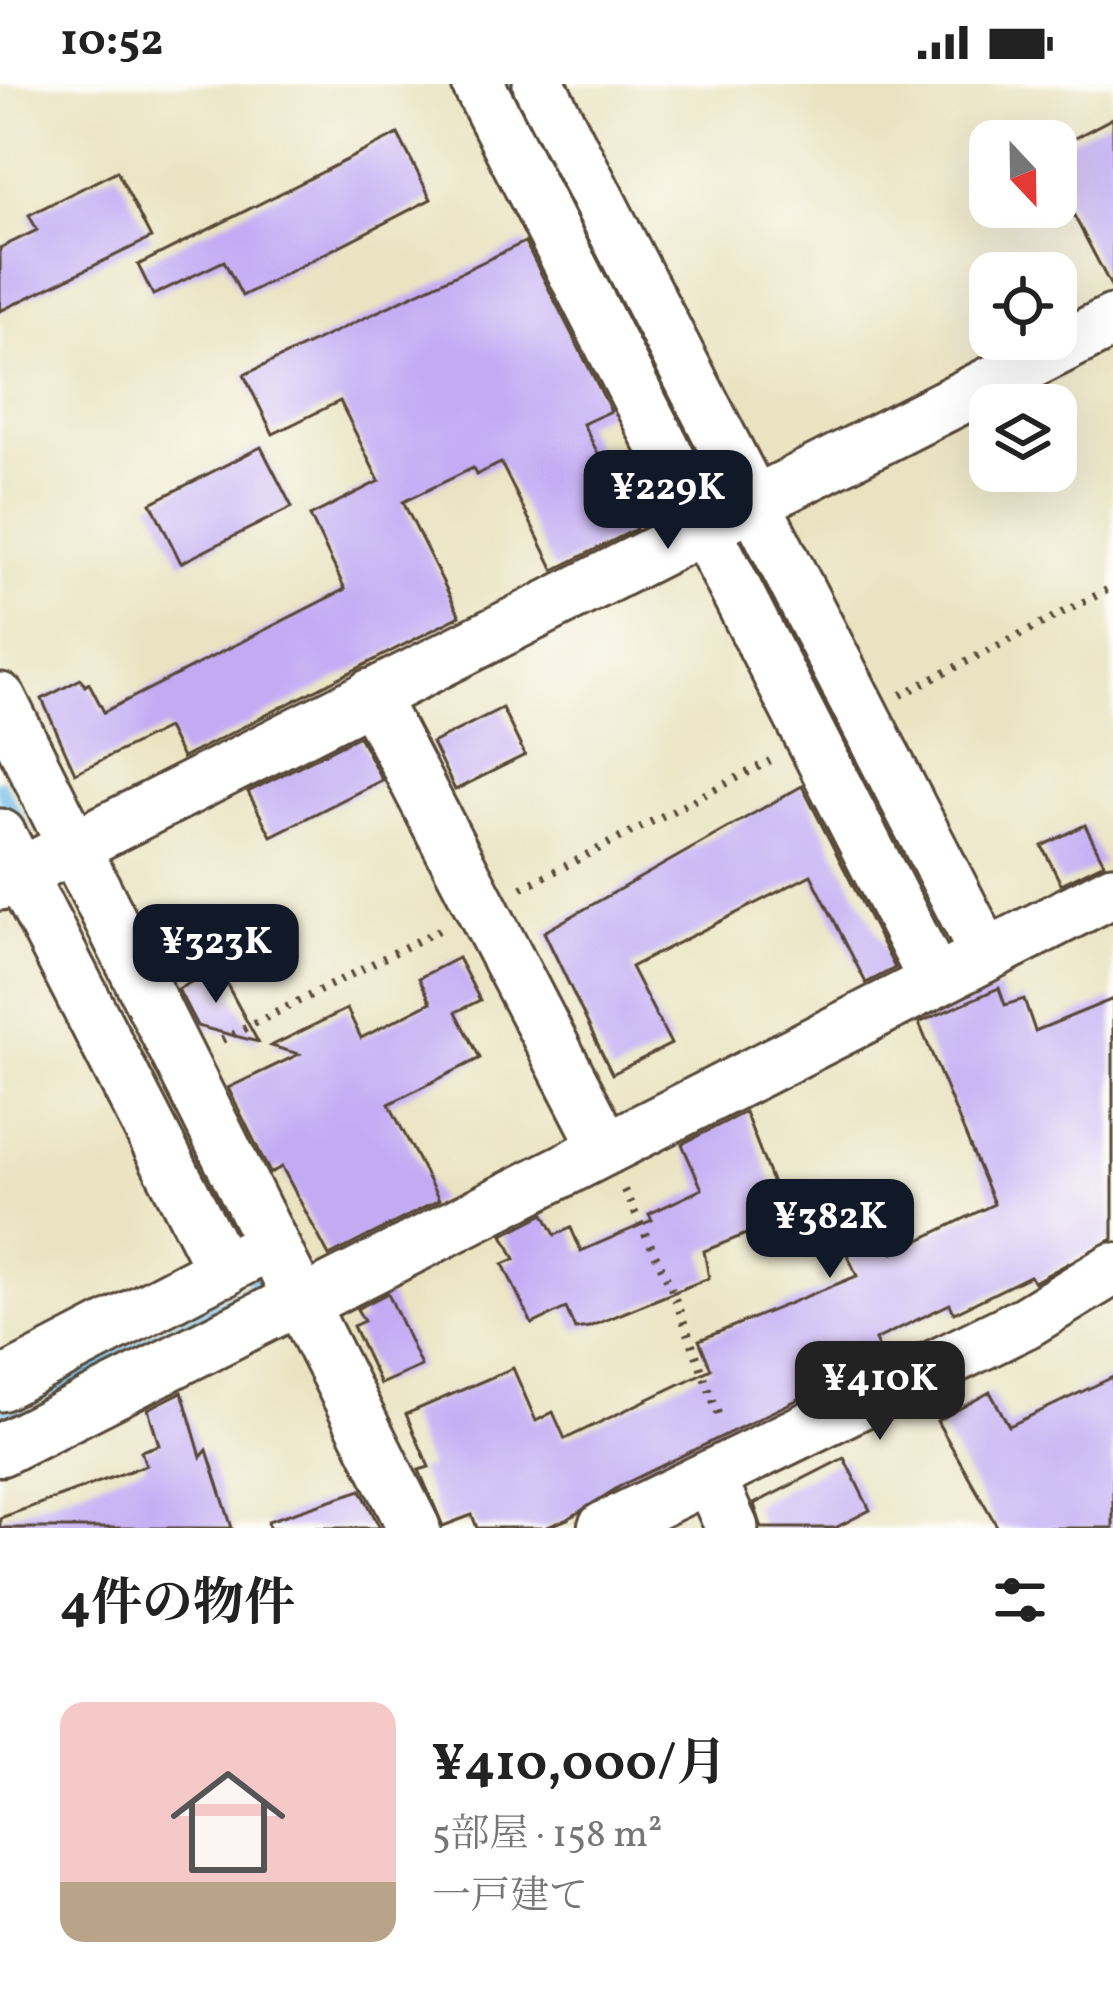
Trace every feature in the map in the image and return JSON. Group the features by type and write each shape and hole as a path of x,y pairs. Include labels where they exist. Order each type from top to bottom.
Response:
{"street":[{"path":"478,84 934,981"},
{"path":"539,84 986,955"},
{"path":"223,1271 7,865 76,847 1113,321"},
{"path":"371,695 605,1146"},
{"path":"0,699 414,1528"},
{"path":"0,1450 287,1305 305,1302 1113,890"},
{"path":"0,1385 273,1241"},
{"path":"604,1528 1026,1322 1113,1269"},
{"path":"725,1472 732,1528"}],"path":[{"path":"881,705 1113,587"},
{"path":"500,899 775,759"},
{"path":"184,1060 458,920"},
{"path":"605,1146 670,1286 725,1472"}],"building":[{"path":"1113,118 1113,290 1077,221 1077,137"},
{"path":"398,134 431,199 242,296 224,261 153,295 138,265"},
{"path":"117,171 151,238 0,311 0,248 37,230 29,215"},
{"path":"525,242 611,411 583,424 636,529 554,570 501,463 476,475 473,468 403,502 460,616 182,758 167,728 75,773 42,699 81,679 85,686 89,683 104,712 345,589 310,516 379,481 340,401 273,434 244,375"},
{"path":"261,447 292,507 181,563 151,503"},
{"path":"502,708 525,755 455,790 432,743"},
{"path":"359,736 382,780 271,836 248,792"},
{"path":"802,786 895,968 866,983 811,875 631,967 671,1044 612,1074 544,932"},
{"path":"1085,825 1104,863 1061,884 1042,846"},
{"path":"458,958 480,1000 456,1012 480,1058 389,1104 439,1200 329,1256 282,1167 270,1173 228,1088 299,1054 271,1046 347,1009 361,1038 431,1002 419,978"},
{"path":"218,968 258,1042 197,1026 178,989"},
{"path":"999,988 1005,1005 1024,999 1035,1031 1113,999 1113,1239 1034,1282 1030,1276 954,1313 950,1304 875,1340 883,1358 622,1485 568,1519 545,1528 477,1528 472,1515 443,1526 419,1470 429,1467 406,1414 513,1368 536,1421 553,1412 565,1439 711,1369 699,1340 857,1276 828,1213 866,1196 893,1253 994,1204 919,1023"},
{"path":"745,1112 786,1218 704,1251 709,1278 589,1327 575,1329 566,1308 532,1324 503,1264 515,1259 503,1235 544,1214 555,1235 571,1228 581,1251 652,1220 649,1214 702,1189 682,1144"},
{"path":"388,1293 421,1366 380,1384 353,1326 364,1321 357,1309"},
{"path":"1113,1377 1113,1528 998,1528 937,1421 990,1392 1009,1426"},
{"path":"182,1392 201,1457 207,1450 232,1528 0,1528 0,1518 146,1465 141,1451 159,1445 148,1409"},
{"path":"844,1458 870,1510 835,1528 762,1528 754,1504"},
{"path":"361,1490 380,1528 269,1528 268,1521"}],"waterway":[{"path":"511,84 523,107"},
{"path":"576,212 939,931"},
{"path":"0,786 22,829"},
{"path":"0,1416 258,1287 247,1265"}]}
